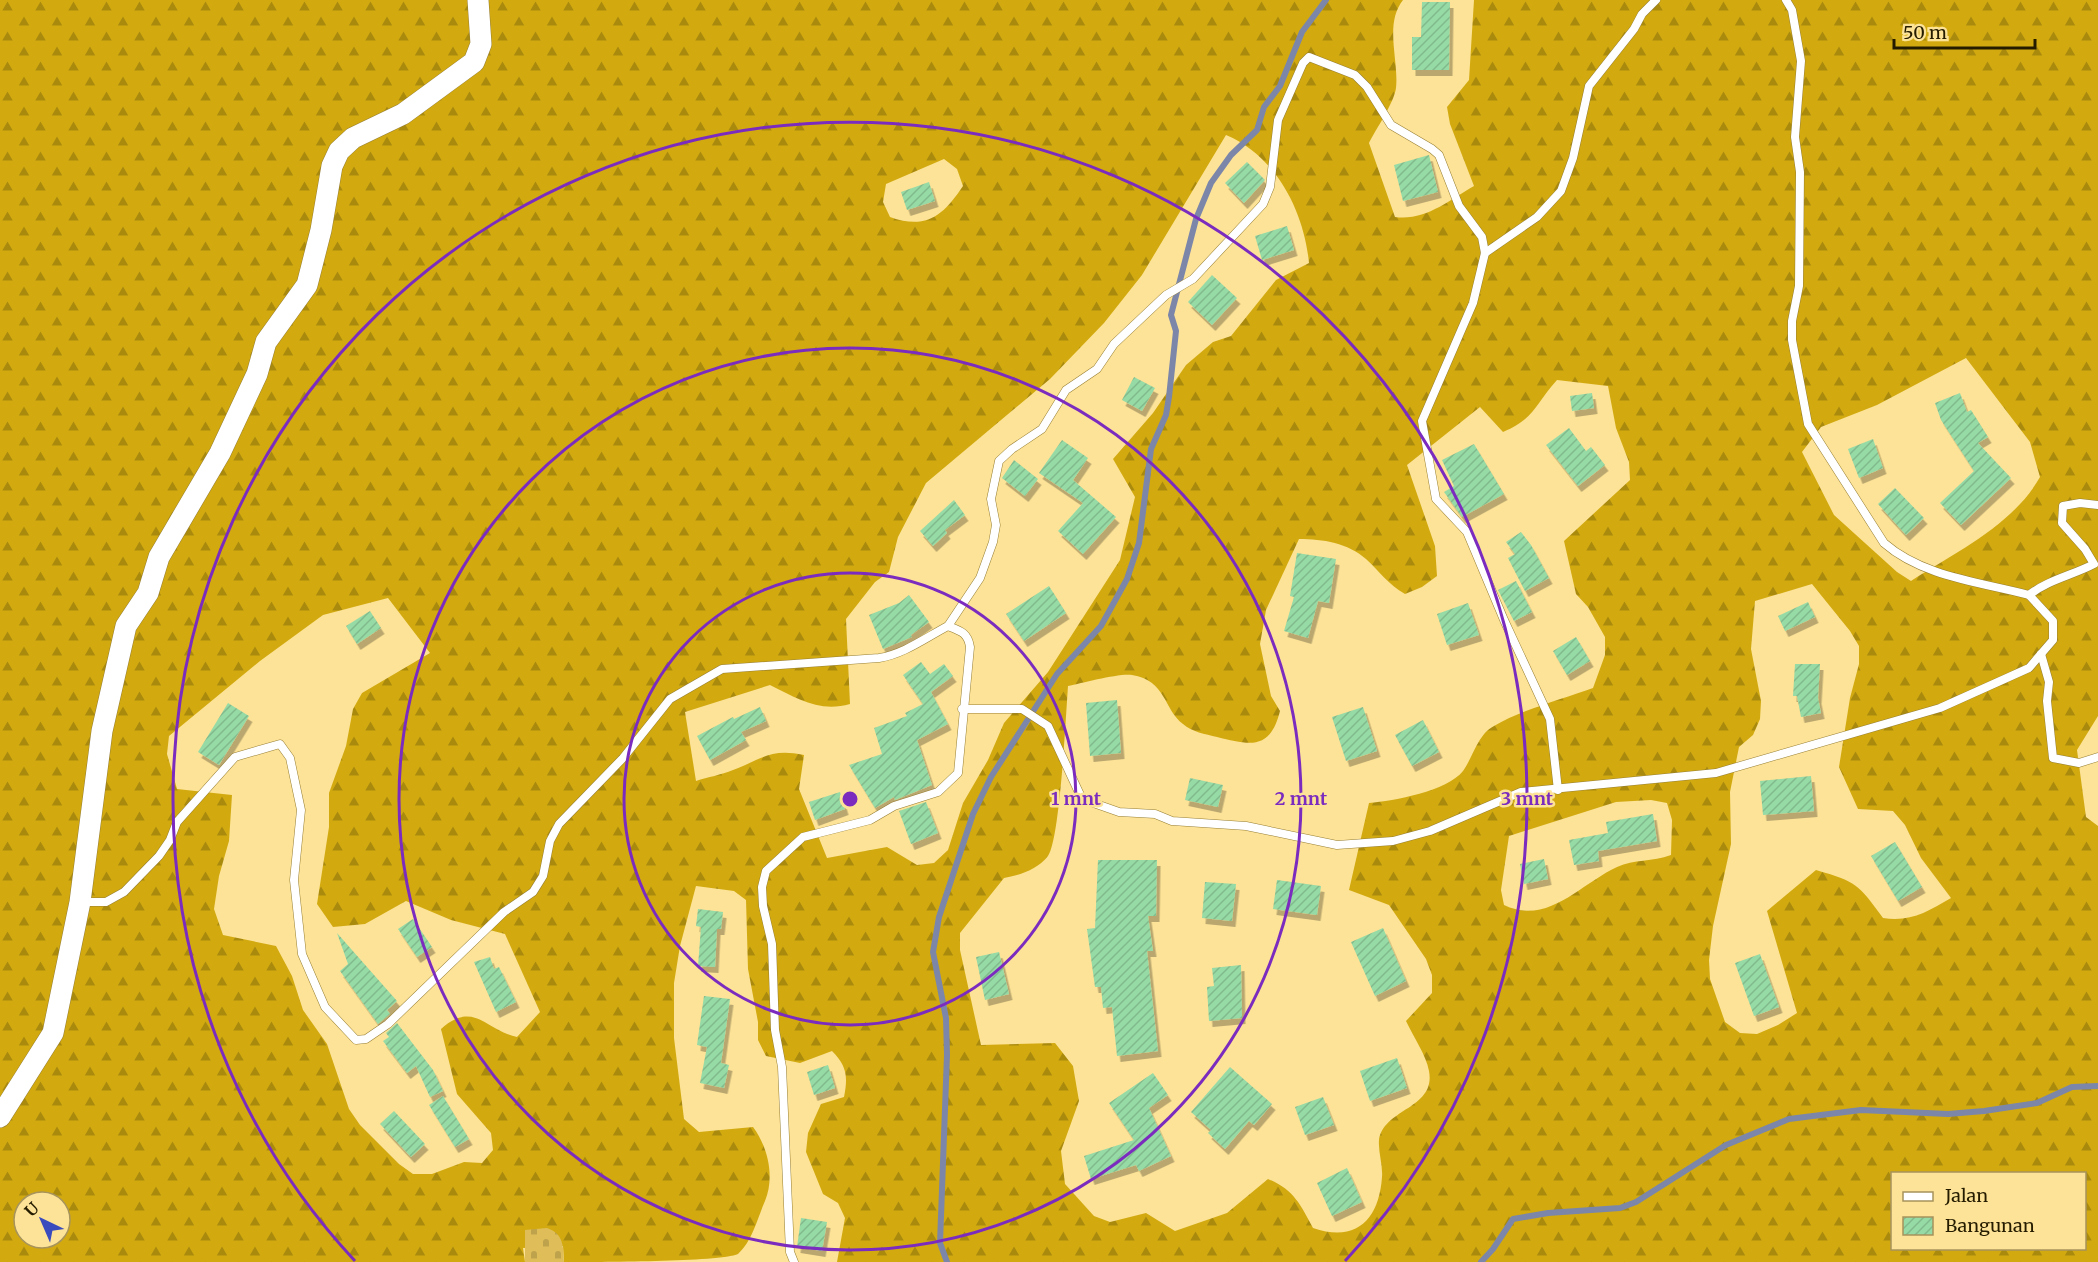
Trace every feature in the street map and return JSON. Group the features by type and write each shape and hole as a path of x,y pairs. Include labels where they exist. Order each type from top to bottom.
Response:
{"street":[{"path":"0,1117 53,1033 80,902 102,731 126,626 148,593 159,556 220,453 257,374 266,342 307,285 321,230 332,166 339,151 353,138 403,114 474,62 481,44 478,0"}],"lane":[{"path":"1485,253 1537,217 1561,191 1573,158 1589,86 1634,29 1642,14 1656,0"},
{"path":"962,710 1022,710 1048,726 1082,799 1119,812 1155,814 1172,821 1246,826 1337,845 1393,841 1430,831 1521,792 1716,773 1940,708 2029,668 2053,640 2053,621 2029,595 1931,570 1896,554 1884,543 1808,424 1792,340 1792,321 1799,286 1800,172 1796,137 1801,61 1792,10 1786,0"},
{"path":"80,902 106,902 124,892 159,856 170,840 177,822 235,757 280,744 290,758 300,810 294,871 302,954 325,1007 356,1040 366,1039 402,1012 504,912 533,892 543,876 550,841 559,824 623,758 670,699 722,669 759,668 898,655 948,626 980,578 993,542 996,525 991,499 999,461 1012,449 1042,429 1066,390 1097,369 1114,344 1166,294 1193,279 1268,196 1278,120 1303,63 1309,57 1355,75 1367,87 1391,125 1439,155 1459,206 1482,237 1485,253 1473,303 1422,421 1437,499 1467,532 1504,620 1550,719 1558,790"},
{"path":"2029,595 2041,585 2058,581 2094,564 2085,549 2062,523 2063,506 2080,503 2098,505"},
{"path":"794,1262 790,1252 782,1067 775,1030 772,944 763,906 762,887 766,871 803,837 870,820 894,806 946,787 960,766 962,710 969,639 964,632 948,626"},
{"path":"2041,654 2049,682 2047,701 2053,758 2079,763 2098,757"}],"green space":[{"path":"0,0 1403,0 1397,10 1393,31 1395,94 1369,143 1395,217 1406,217 1436,209 1474,186 1450,124 1447,107 1469,80 1474,0 2098,0 2098,716 2077,750 2086,817 2098,826 2098,1262 837,1262 845,1218 838,1203 823,1194 806,1152 808,1133 821,1104 844,1097 845,1072 841,1062 832,1051 800,1063 766,1056 758,1040 758,1022 748,969 746,900 734,891 696,886 680,946 674,983 674,1038 684,1119 699,1132 753,1127 758,1135 766,1153 770,1172 768,1192 751,1236 738,1254 707,1259 564,1262 563,1246 523,1248 525,1262 0,1262","holes":["1226,135 1244,144 1259,157 1284,187 1301,224 1309,263 1276,280 1231,336 1213,342 1186,365 1153,413 1113,459 1135,497 1120,560 1048,672 1004,723 988,760 963,803 948,850 934,863 917,865 887,847 827,858 799,789 804,755 774,754 728,772 696,781 685,712 770,685 808,703 828,707 850,704 846,619 875,582 889,572 898,537 926,483 1050,379 1104,323 1142,275","944,159 957,169 963,186 948,205 941,212 924,221 903,221 890,217 883,202 886,184","1966,358 2030,442 2040,477 2029,494 1999,523 1911,581 1897,572 1834,515 1802,452 1821,427 1877,405","1557,380 1608,386 1616,428 1629,462 1630,480 1564,541 1576,594 1588,607 1605,637 1605,655 1593,688 1529,710 1494,726 1484,734 1463,771 1445,784 1419,794 1369,803 1349,890 1389,905 1426,959 1432,975 1432,993 1406,1021 1425,1059 1429,1071 1429,1084 1418,1101 1390,1121 1383,1129 1379,1140 1382,1172 1380,1192 1370,1216 1353,1230 1328,1232 1313,1228 1290,1193 1268,1179 1227,1213 1175,1231 1146,1213 1110,1222 1094,1216 1065,1184 1061,1151 1079,1101 1073,1066 1055,1043 981,1045 960,950 960,933 1004,878 1028,871 1048,856 1056,826 1059,802 1068,686 1119,675 1132,675 1152,683 1177,718 1190,729 1239,742 1249,743 1264,739 1271,733 1280,711 1271,696 1260,644 1266,610 1299,539 1326,541 1351,549 1366,559 1405,594 1422,587 1437,576 1435,546 1407,465 1480,407 1503,432 1522,422","1812,584 1850,631 1859,646 1859,664 1850,698 1839,767 1858,809 1893,811 1905,825 1921,858 1951,898 1926,912 1910,917 1883,918 1862,891 1849,881 1816,870 1767,911 1797,1013 1757,1034 1740,1033 1725,1022 1710,979 1709,960 1713,926 1731,844 1730,792 1739,747 1753,735 1760,719 1761,701 1751,649 1755,601","388,598 430,653 362,693 353,709 346,746 329,793 329,827 317,904 333,927 365,924 406,901 451,920 505,934 540,1012 517,1037 471,1017 462,1017 441,1029 457,1094 491,1133 493,1150 482,1163 464,1162 432,1174 413,1174 399,1164 360,1125 349,1109 327,1044 303,1010 292,976 276,946 223,935 214,909 219,876 229,841 232,795 177,789 167,754 169,736 260,661 323,615","1651,800 1667,803 1672,820 1671,855 1617,867 1549,907 1520,910 1504,905 1501,890 1509,836 1616,802"]},
{"path":"547,1228 560,1237 564,1262 525,1262 525,1230"}],"building":[{"path":"1422,2 1450,2 1449,70 1412,70 1412,37 1421,37"},
{"path":"1429,155 1438,192 1403,201 1394,165"},
{"path":"1247,162 1265,180 1244,203 1225,183"},
{"path":"929,182 935,201 907,210 901,192"},
{"path":"1287,226 1294,250 1262,260 1255,236"},
{"path":"1212,275 1237,298 1212,325 1188,302"},
{"path":"1134,377 1155,388 1142,411 1122,400"},
{"path":"1592,393 1594,408 1572,411 1570,396"},
{"path":"1960,393 1967,412 1971,410 1988,437 1978,443 2011,478 1961,525 1940,503 1974,471 1941,420 1935,403"},
{"path":"1569,428 1586,451 1591,447 1605,465 1578,486 1546,445"},
{"path":"1873,439 1883,468 1859,478 1848,449"},
{"path":"1062,440 1088,458 1073,480 1116,517 1083,554 1058,531 1083,503 1039,473"},
{"path":"1474,444 1504,494 1462,517 1444,492 1454,486 1442,460"},
{"path":"1014,460 1038,479 1025,496 1002,478"},
{"path":"1895,488 1924,518 1906,535 1878,504"},
{"path":"954,500 965,515 945,530 947,533 933,546 920,531"},
{"path":"1521,532 1549,578 1525,591 1508,558 1515,554 1506,542"},
{"path":"1297,553 1336,559 1329,603 1318,601 1308,638 1284,631 1294,597 1290,596"},
{"path":"1516,581 1532,612 1514,621 1498,590"},
{"path":"1049,586 1066,613 1024,641 1006,614"},
{"path":"909,595 929,622 911,635 912,637 883,649 869,615 899,603"},
{"path":"1808,602 1815,617 1785,631 1778,616"},
{"path":"1468,603 1479,635 1447,645 1437,614"},
{"path":"370,611 381,628 357,644 346,626"},
{"path":"1576,637 1590,661 1567,675 1553,651"},
{"path":"921,662 930,674 944,664 953,676 931,692 948,724 917,740 932,785 895,800 894,797 875,808 849,765 882,754 874,728 907,716 905,713 923,704 903,675"},
{"path":"1795,664 1820,664 1818,698 1821,713 1801,717 1797,696 1793,696"},
{"path":"1117,700 1121,753 1090,756 1086,703"},
{"path":"228,703 249,716 219,765 198,752"},
{"path":"760,707 766,721 741,732 746,740 710,760 697,736 733,717 734,719"},
{"path":"1363,707 1377,751 1346,761 1332,717"},
{"path":"1423,720 1439,752 1412,766 1395,735"},
{"path":"1811,776 1814,811 1763,815 1760,781"},
{"path":"1190,778 1223,785 1218,807 1185,800"},
{"path":"840,792 845,809 815,820 809,802"},
{"path":"926,802 938,833 911,844 899,811"},
{"path":"1653,814 1657,841 1598,851 1599,861 1574,865 1569,840 1608,833 1606,822"},
{"path":"1895,842 1922,887 1898,901 1871,856"},
{"path":"1544,859 1548,879 1524,884 1520,864"},
{"path":"1098,860 1157,860 1156,916 1148,916 1153,951 1147,951 1158,1051 1117,1056 1112,1007 1103,1008 1101,987 1095,987 1087,929 1095,928"},
{"path":"1277,880 1321,886 1317,915 1273,909"},
{"path":"1205,882 1236,884 1232,921 1202,918"},
{"path":"698,909 723,912 721,929 717,929 715,967 698,966 701,927 696,926"},
{"path":"413,919 432,947 417,957 398,929"},
{"path":"1383,928 1406,981 1375,996 1351,942"},
{"path":"337,933 397,1001 387,1010 390,1014 378,1024 340,971 348,964"},
{"path":"999,952 1009,994 985,1000 976,957"},
{"path":"1760,954 1779,1007 1754,1016 1735,963"},
{"path":"490,957 494,969 499,967 516,1002 496,1012 474,962"},
{"path":"1241,965 1242,1018 1209,1021 1207,987 1214,986 1212,968"},
{"path":"704,996 730,999 721,1063 729,1065 724,1088 700,1083 707,1047 697,1045"},
{"path":"397,1023 433,1070 443,1091 430,1097 416,1066 407,1073 383,1041 389,1037 386,1033"},
{"path":"1397,1058 1407,1088 1370,1101 1360,1071"},
{"path":"828,1065 835,1088 814,1095 807,1072"},
{"path":"1230,1067 1272,1104 1254,1125 1249,1121 1225,1149 1208,1133 1211,1130 1191,1112"},
{"path":"1153,1073 1168,1095 1149,1108 1171,1156 1139,1171 1136,1165 1091,1179 1084,1156 1134,1140 1109,1103"},
{"path":"443,1096 469,1139 455,1147 429,1105"},
{"path":"1323,1097 1334,1125 1305,1135 1295,1107"},
{"path":"394,1111 425,1144 411,1157 380,1124"},
{"path":"1347,1168 1362,1202 1332,1216 1317,1183"},
{"path":"801,1218 827,1222 822,1251 797,1247"}],"waterway":[{"path":"947,1262 940,1243 947,1055 946,1018 933,952 939,917 973,814 991,777 1057,674 1101,626 1127,579 1139,543 1151,449 1166,415 1176,331 1171,315 1196,219 1211,183 1231,155 1257,130 1264,107 1280,86 1302,32 1326,0"},
{"path":"1481,1262 1493,1249 1513,1219 1548,1213 1620,1208 1636,1202 1726,1145 1789,1119 1861,1110 1948,1114 1984,1111 2037,1103 2072,1087 2098,1086"}]}
